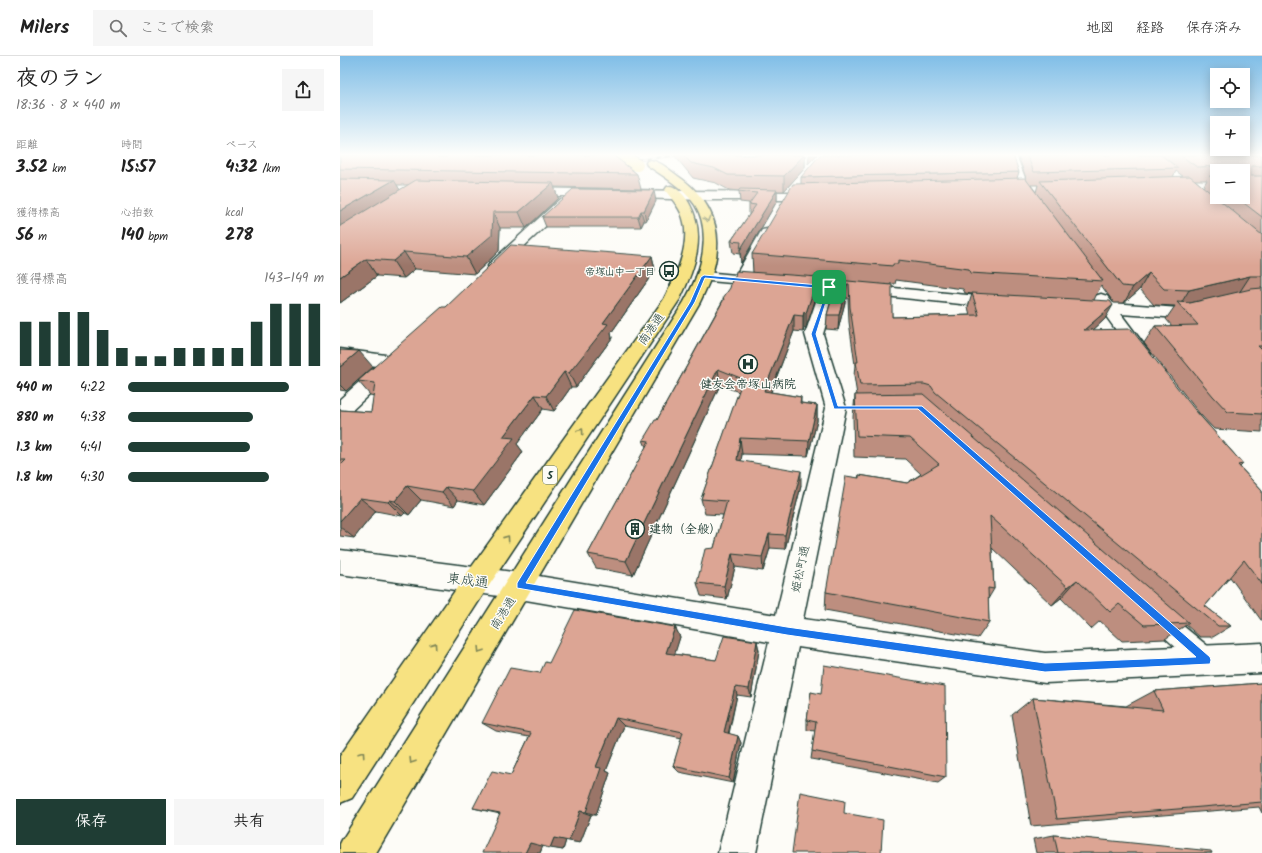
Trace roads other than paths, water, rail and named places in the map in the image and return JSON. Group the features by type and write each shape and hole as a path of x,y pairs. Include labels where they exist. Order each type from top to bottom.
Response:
{"main road":[{"name":"南港通","path":"355,853 520,586 692,302 704,277 711,237 704,210 681,192"},
{"name":"南港通","path":"340,786 477,581 672,299 684,276 690,257 693,235 689,216 681,200 685,195"}],"street":[{"path":"528,192 788,197 828,196"},
{"path":"780,211 792,192"},
{"path":"1025,192 1043,217"},
{"path":"486,274 573,193"},
{"path":"741,279 772,224"},
{"path":"704,277 778,282"},
{"name":"姫松町通","path":"737,853 787,631 844,408 814,334 822,287 1016,304"},
{"path":"1093,288 1153,369"},
{"path":"1069,306 1179,313 1219,304"},
{"path":"340,355 400,356 340,410"},
{"name":"東成通","path":"340,562 520,586 787,631 1045,668 1262,658"}],"lane":[{"path":"1147,608 1207,660"}],"place":[{"name":"帝塚山中一丁目","path":"669,271"},
{"name":"健友会帝塚山病院","path":"748,364"},
{"name":"建物（全般）","path":"635,529"}]}
